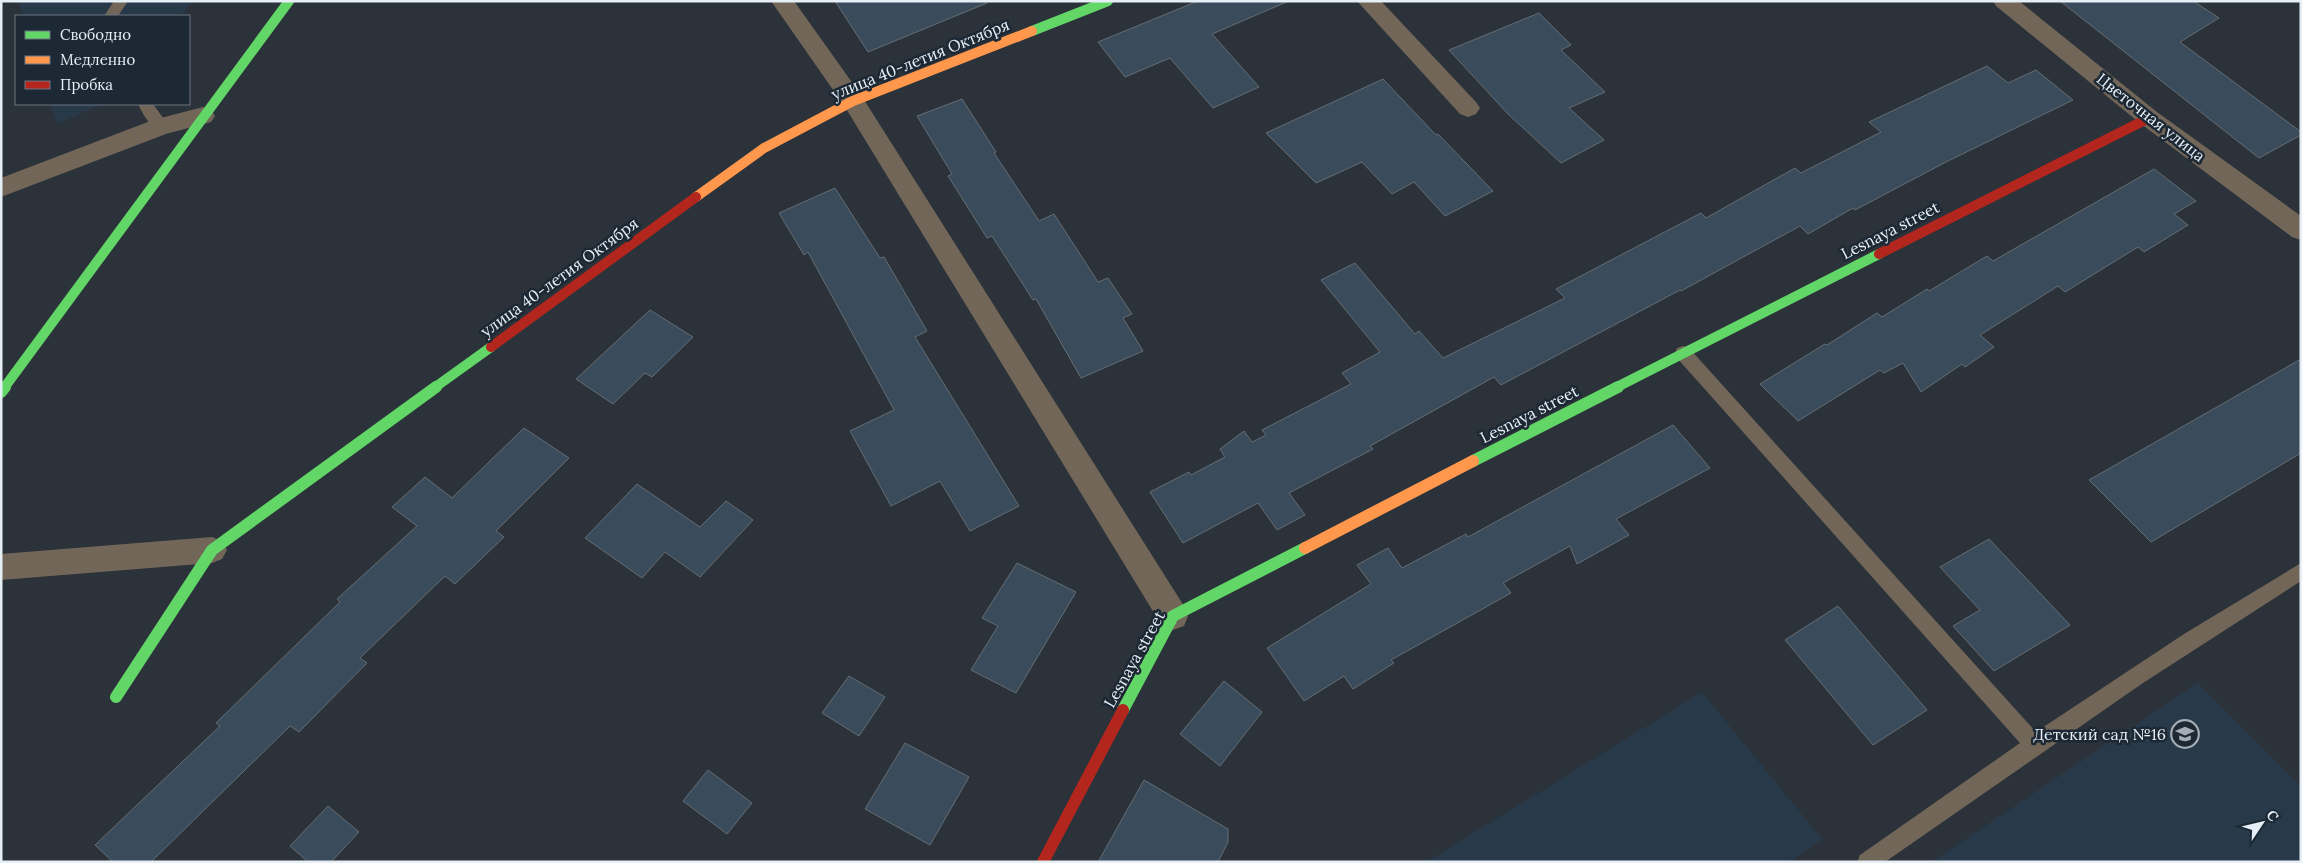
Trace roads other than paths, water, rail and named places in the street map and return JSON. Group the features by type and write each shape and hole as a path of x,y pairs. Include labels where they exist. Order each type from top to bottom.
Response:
{"street":[{"path":"1,392 203,116 290,1"},
{"path":"782,1 852,101 1173,616"},
{"name":"улица 40-летия Октября","path":"116,697 212,550 764,148 852,101 1108,1"},
{"path":"1368,1 1468,108"},
{"name":"Цветочная улица","path":"2004,1 2149,118 2301,230"},
{"path":"1,188 161,126 203,116"},
{"name":"Lesnaya street","path":"1044,862 1173,616 1683,353 2149,118"},
{"path":"1,566 212,550"}],"lane":[{"path":"112,15 121,1"},
{"path":"146,105 161,126"},
{"path":"1683,353 2034,744"},
{"path":"1867,862 2034,744 2198,634 2301,571"}],"place":[{"name":"Детский сад №16","path":"2185,734"}]}
